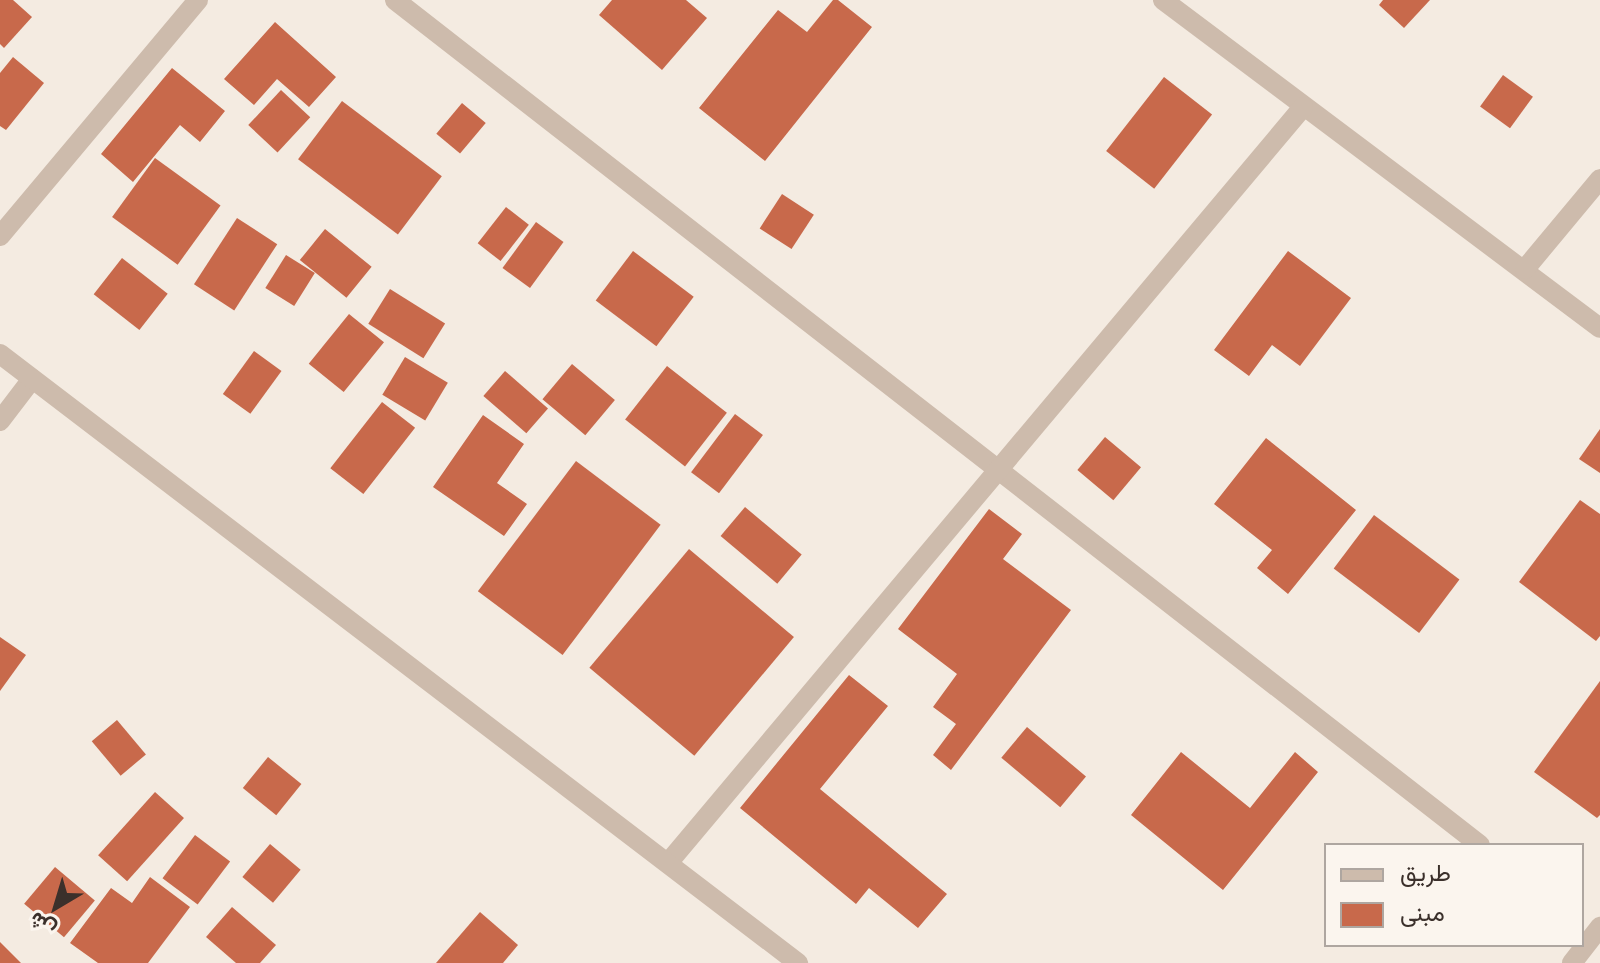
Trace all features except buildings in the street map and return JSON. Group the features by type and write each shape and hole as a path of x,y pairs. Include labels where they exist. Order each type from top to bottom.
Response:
{"street":[{"path":"0,236 198,0"},
{"path":"395,0 1001,468 1477,843"},
{"path":"1163,0 1600,328"},
{"path":"668,863 1303,107"},
{"path":"1525,269 1600,179"},
{"path":"0,354 798,963"},
{"path":"0,421 32,379"}]}
